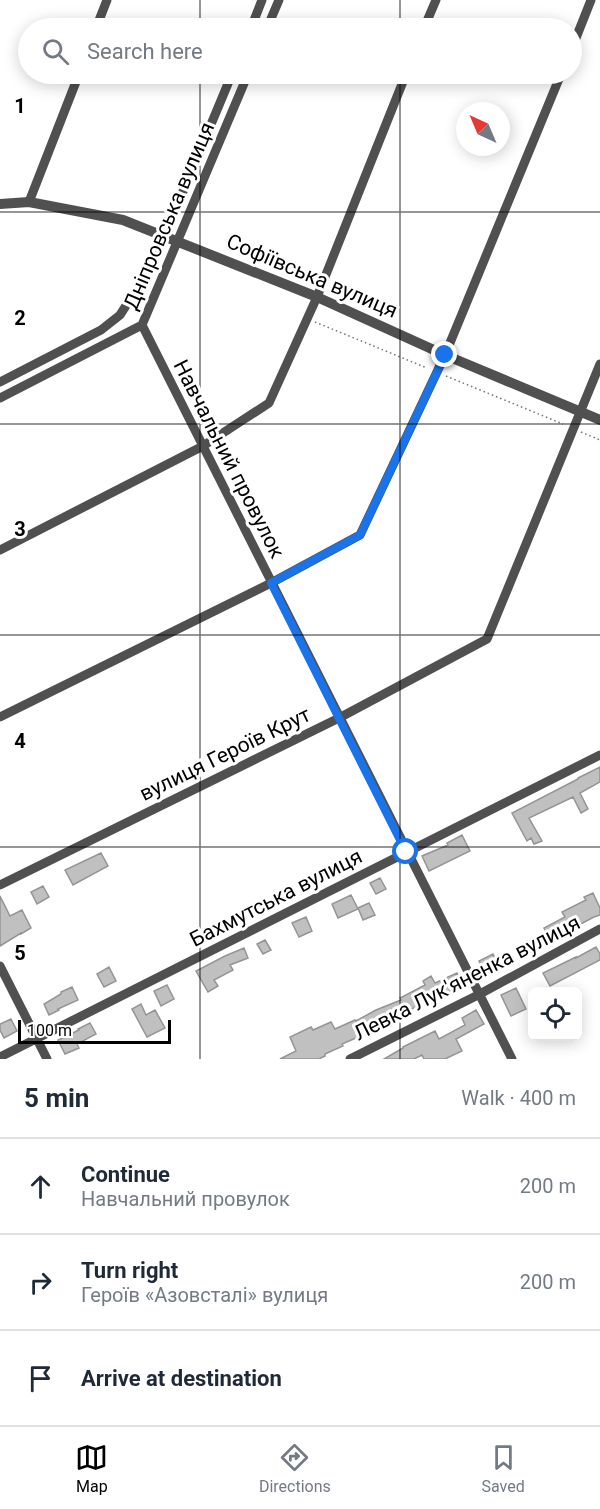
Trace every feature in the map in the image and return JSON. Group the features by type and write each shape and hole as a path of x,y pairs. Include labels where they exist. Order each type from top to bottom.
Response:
{"street":[{"path":"100,18 107,0"},
{"path":"254,18 262,0"},
{"path":"271,18 279,0"},
{"path":"428,18 436,0"},
{"path":"582,23 591,0"},
{"path":"29,202 75,84"},
{"name":"Дніпровська вулиця","path":"0,382 101,330 120,315 141,282 164,237 228,84"},
{"name":"Дніпровська вулиця","path":"0,398 142,325 244,84"},
{"path":"0,550 202,446 269,403 308,319 402,84"},
{"path":"0,717 271,583 360,535 445,355 557,84"},
{"name":"Софіївська вулиця","path":"0,204 29,202 123,220 317,297 445,355 600,420"},
{"name":"Навчальний провулок","path":"142,325 512,1059"},
{"name":"вулиця Героїв Крут","path":"0,885 339,718 487,639 600,364"},
{"name":"Бахмутська вулиця","path":"0,1057 600,755"},
{"name":"Левка Лук'яненка вулиця","path":"350,1059 600,929"},
{"path":"0,966 47,1059"}],"path":[{"path":"308,319 600,440"}],"building":[{"path":"600,767 600,782 580,793 588,809 581,813 573,797 529,818 542,841 534,844 531,838 527,841 512,813"},
{"path":"462,835 470,851 429,871 422,856 448,845 447,843"},
{"path":"101,853 108,866 73,885 65,870"},
{"path":"380,878 386,889 376,894 370,883"},
{"path":"43,886 49,897 37,904 31,892"},
{"path":"593,893 600,908 600,915 550,940 544,928 565,917 562,912 586,900 584,897"},
{"path":"351,895 358,909 338,918 332,904"},
{"path":"0,896 10,916 22,910 31,928 0,946"},
{"path":"369,903 375,915 363,920 358,908"},
{"path":"306,917 312,931 299,937 292,923"},
{"path":"265,940 271,950 263,954 257,944"},
{"path":"596,947 600,960 550,986 543,973"},
{"path":"244,948 248,958 230,965 233,970 214,980 218,986 208,992 196,971"},
{"path":"493,954 499,966 485,973 479,961"},
{"path":"109,967 116,981 104,987 97,974"},
{"path":"457,973 464,987 429,1004 428,1001 383,1023 319,1059 280,1059 296,1051 290,1037 311,1027 313,1030 331,1022 335,1029 356,1021 401,1000 400,998 425,985 423,981 431,976 435,983"},
{"path":"167,985 174,999 161,1006 154,991"},
{"path":"72,987 78,1000 49,1015 44,1004"},
{"path":"516,988 526,1009 511,1016 501,995"},
{"path":"141,1004 146,1015 155,1010 165,1028 147,1037 132,1009"},
{"path":"476,1010 484,1024 456,1039 462,1051 445,1059 424,1059 422,1055 414,1059 384,1059 435,1031 439,1039 465,1025 462,1018"},
{"path":"11,1019 17,1031 4,1038 0,1024"},
{"path":"90,1023 96,1034 77,1044 79,1048 65,1054 58,1040"}],"route":[{"path":"406,852 271,583 360,535 445,355"}]}
